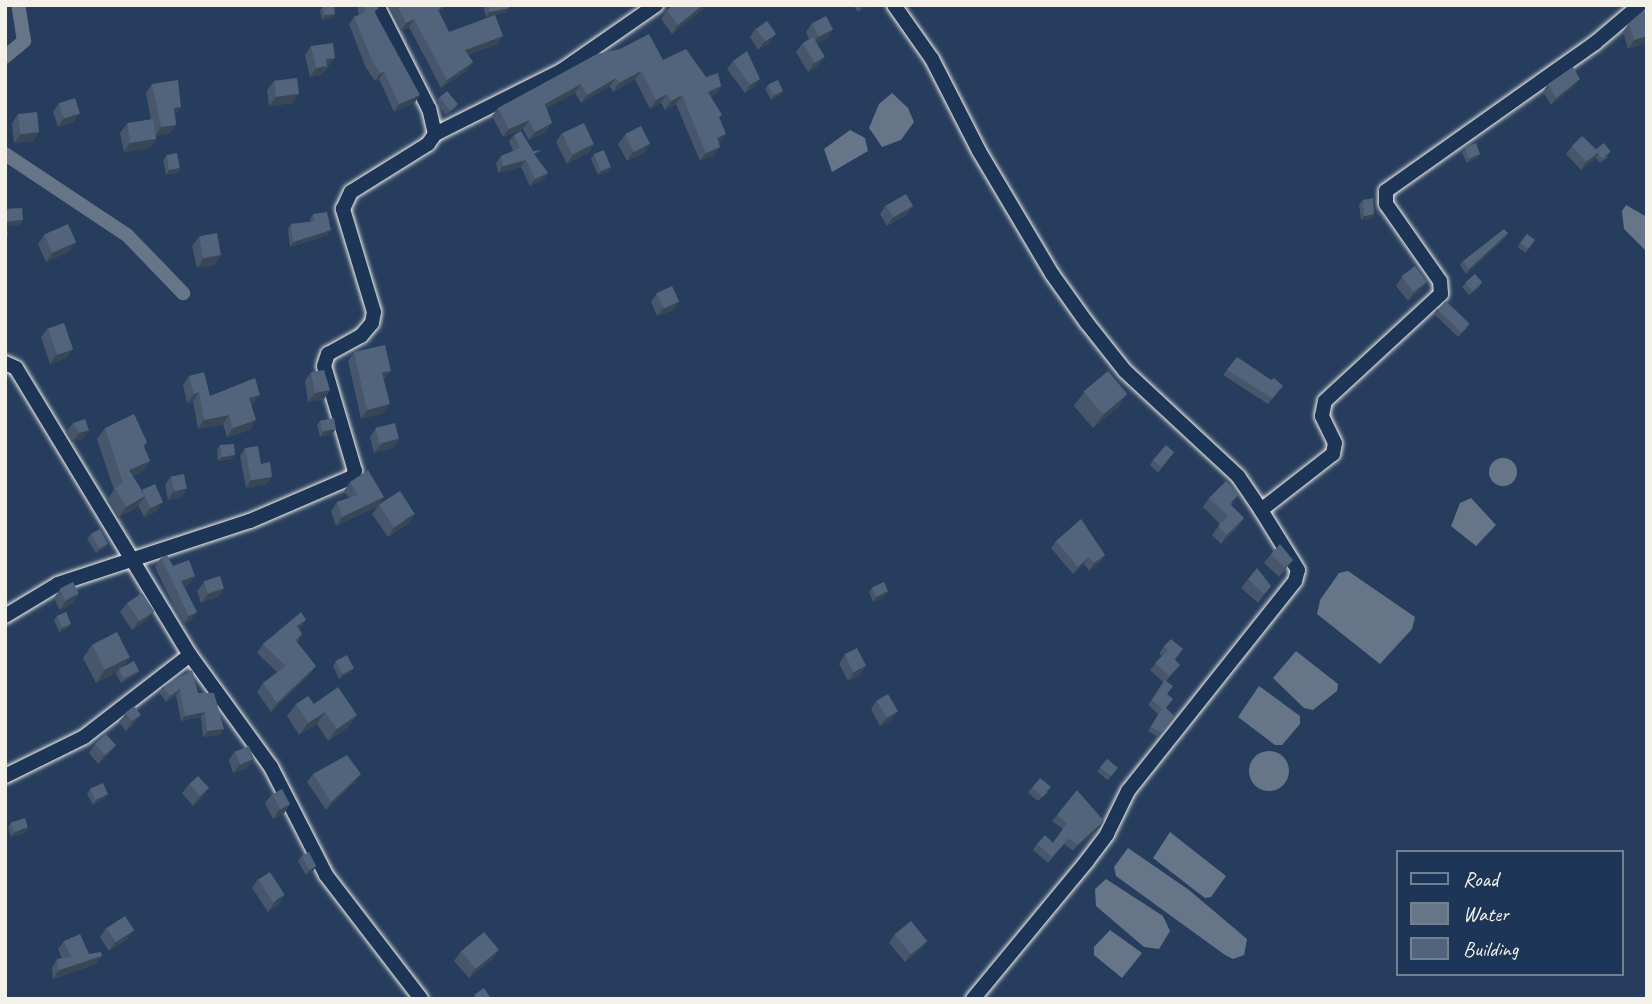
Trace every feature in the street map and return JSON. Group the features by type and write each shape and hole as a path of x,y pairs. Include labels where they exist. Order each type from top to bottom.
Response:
{"street":[{"path":"377,5 429,110 435,134"},
{"path":"5,616 58,584 250,521 352,477 355,471 324,366 328,354 361,336 372,323 374,312 343,209 351,192 428,144 435,134 561,71 656,5"},
{"path":"894,5 932,59 979,151 1052,274 1087,323 1125,371 1238,476 1298,569 1295,581 1128,791 1107,834 1087,861 973,999"},
{"path":"1261,510 1333,454 1335,443 1322,416 1325,401 1440,294 1440,281 1386,204 1386,191 1566,64 1640,5"},
{"path":"5,363 16,369 130,562 190,655 271,767 326,875 421,999"},
{"path":"5,776 84,737 190,655"}],"water":[{"path":"892,93 908,108 914,122 901,140 882,147 869,128 879,104"},
{"path":"850,130 865,138 868,151 832,172 824,149"},
{"path":"1626,205 1647,217 1647,252 1624,229 1622,211"},
{"path":"1503,458 1513,462 1517,472 1513,482 1503,486 1493,482 1489,472 1493,462"},
{"path":"1471,498 1496,525 1476,546 1451,526 1460,503"},
{"path":"1348,571 1415,617 1412,629 1380,664 1317,614 1320,600 1339,573"},
{"path":"1296,651 1338,684 1337,691 1313,710 1304,708 1273,678"},
{"path":"1259,686 1300,716 1300,724 1282,745 1275,745 1238,717"},
{"path":"1269,751 1283,757 1289,771 1283,785 1269,791 1255,785 1249,771 1255,757"},
{"path":"1170,832 1226,876 1211,897 1205,898 1153,858"},
{"path":"1128,848 1189,890 1247,939 1244,955 1233,959 1225,955 1116,876 1114,867"},
{"path":"1106,879 1163,916 1170,931 1159,949 1144,947 1096,906 1095,889"},
{"path":"1110,930 1142,953 1122,978 1094,955 1094,947"}],"building":[{"path":"334,5 335,14 324,15 323,6"},
{"path":"364,5 377,5 378,9 374,11 420,95 399,104 384,72 380,73 372,60 354,17 365,12"},
{"path":"397,5 444,5 438,10 449,32 495,15 503,36 465,50 473,62 447,80 414,19 406,23"},
{"path":"488,5 508,5 509,8 489,12"},
{"path":"673,5 703,5 678,25 667,10"},
{"path":"1644,10 1647,36 1634,40 1629,23"},
{"path":"826,16 833,29 819,37 812,24"},
{"path":"767,21 776,34 766,42 756,28"},
{"path":"649,34 663,60 686,49 706,77 718,73 721,86 708,92 722,115 719,117 726,134 717,138 720,147 706,153 682,95 671,101 667,94 656,100 641,71 619,83 616,78 587,95 581,84 545,104 552,123 535,132 529,120 509,129 498,108 597,54 620,49"},
{"path":"813,37 825,57 815,63 803,43"},
{"path":"333,43 335,58 326,59 327,66 316,68 311,46"},
{"path":"747,51 760,79 750,85 733,61"},
{"path":"1573,67 1580,79 1556,98 1548,84"},
{"path":"297,78 299,94 276,97 274,81"},
{"path":"178,80 181,107 174,108 176,125 161,127 152,84"},
{"path":"778,80 783,91 773,95 768,84"},
{"path":"447,91 458,104 450,110 439,97"},
{"path":"75,98 80,113 64,118 59,103"},
{"path":"37,112 39,132 20,134 18,114"},
{"path":"153,119 156,139 130,143 127,123"},
{"path":"584,123 594,144 572,154 562,133"},
{"path":"641,126 650,144 634,152 625,134"},
{"path":"521,131 533,151 542,150 534,154 548,173 535,179 526,160 503,166 501,156 520,148 514,135"},
{"path":"1582,136 1599,152 1586,162 1572,146"},
{"path":"1476,143 1480,154 1469,158 1465,147"},
{"path":"1604,143 1611,152 1602,158 1595,150"},
{"path":"604,150 611,167 601,171 594,154"},
{"path":"177,153 180,168 169,170 166,155"},
{"path":"906,194 913,206 893,218 886,206"},
{"path":"1373,198 1374,214 1364,216 1363,200"},
{"path":"22,208 23,220 5,222 5,209"},
{"path":"327,212 331,230 293,242 291,224 315,221 313,214"},
{"path":"68,224 76,242 52,253 44,235"},
{"path":"1504,229 1508,233 1469,269 1463,261"},
{"path":"217,233 221,255 203,258 199,236"},
{"path":"1527,234 1535,240 1528,249 1520,243"},
{"path":"1415,266 1427,282 1413,292 1401,276"},
{"path":"1475,274 1482,282 1472,291 1465,283"},
{"path":"672,286 679,301 664,309 657,293"},
{"path":"1446,301 1470,324 1461,333 1438,310"},
{"path":"64,323 73,349 57,355 48,329"},
{"path":"385,345 391,371 382,373 390,404 367,410 354,352"},
{"path":"1237,357 1283,386 1272,398 1227,370"},
{"path":"324,370 330,390 315,393 311,372"},
{"path":"1108,371 1127,394 1103,415 1083,392"},
{"path":"204,372 210,396 255,378 260,395 249,398 256,420 233,428 229,415 204,420 199,392 194,394 189,376"},
{"path":"134,414 147,442 143,445 150,461 129,470 145,496 126,507 115,488 123,483 105,428"},
{"path":"334,418 336,429 322,431 320,420"},
{"path":"85,419 89,430 79,433 73,423"},
{"path":"395,423 399,439 379,443 376,428"},
{"path":"234,444 235,455 222,457 220,445"},
{"path":"1166,445 1174,452 1161,467 1153,460"},
{"path":"258,446 261,464 270,462 272,477 251,480 245,448"},
{"path":"368,470 384,497 342,517 337,502 358,495 350,482"},
{"path":"184,474 187,489 174,491 171,476"},
{"path":"1226,481 1239,494 1230,504 1244,518 1227,535 1218,526 1228,516 1209,498"},
{"path":"155,484 163,502 150,508 142,490"},
{"path":"400,491 415,514 394,527 379,505"},
{"path":"1081,519 1105,555 1094,563 1089,557 1078,567 1056,541"},
{"path":"100,529 108,544 99,549 91,534"},
{"path":"1280,544 1293,560 1285,568 1271,554"},
{"path":"167,555 173,566 189,560 195,576 181,581 197,612 189,616 161,558"},
{"path":"1257,568 1271,586 1264,594 1248,579"},
{"path":"220,576 224,588 208,594 204,581"},
{"path":"73,582 79,594 66,600 60,589"},
{"path":"884,582 888,591 876,596 872,587"},
{"path":"142,593 154,611 139,621 127,603"},
{"path":"66,612 71,624 62,628 57,616"},
{"path":"301,612 306,620 297,626 302,634 295,640 316,666 277,703 263,683 286,666 263,644"},
{"path":"117,632 130,657 105,670 92,645"},
{"path":"1171,639 1183,649 1174,659 1180,665 1169,676 1155,663 1168,650 1164,646"},
{"path":"857,648 866,666 854,672 845,654"},
{"path":"347,655 354,668 343,674 336,661"},
{"path":"134,661 139,671 124,679 119,669"},
{"path":"192,670 198,693 214,693 224,729 207,731 205,712 185,716 180,689 170,696 163,687"},
{"path":"1165,680 1173,686 1167,694 1173,699 1166,708 1174,716 1162,733 1151,727 1162,709 1152,700"},
{"path":"338,687 357,715 337,729 325,712 308,723 296,704 308,696 314,704"},
{"path":"888,694 898,711 887,718 877,700"},
{"path":"134,706 141,715 132,721 125,713"},
{"path":"106,734 116,745 105,755 95,744"},
{"path":"249,746 254,759 240,764 235,751"},
{"path":"347,755 361,774 331,802 313,774"},
{"path":"1107,759 1118,768 1111,776 1100,768"},
{"path":"198,776 209,788 200,796 189,784"},
{"path":"1040,778 1051,787 1043,797 1032,788"},
{"path":"103,783 108,794 95,800 90,789"},
{"path":"282,789 290,804 280,809 272,794"},
{"path":"1077,790 1104,821 1077,845 1069,838 1052,857 1037,844 1045,835 1053,843 1067,823 1057,815"},
{"path":"25,818 28,828 14,832 11,822"},
{"path":"309,852 316,866 309,870 302,856"},
{"path":"270,872 285,895 273,902 258,880"},
{"path":"125,916 134,930 116,942 107,928"},
{"path":"911,921 927,941 911,954 895,934"},
{"path":"484,932 499,950 476,969 461,951"},
{"path":"80,934 89,954 101,952 102,956 59,970 57,959 71,957 64,941"},
{"path":"484,988 491,999 477,999 474,995"}],"waterway":[{"path":"5,57 24,41 18,5"},
{"path":"5,154 127,235 183,293"}]}
